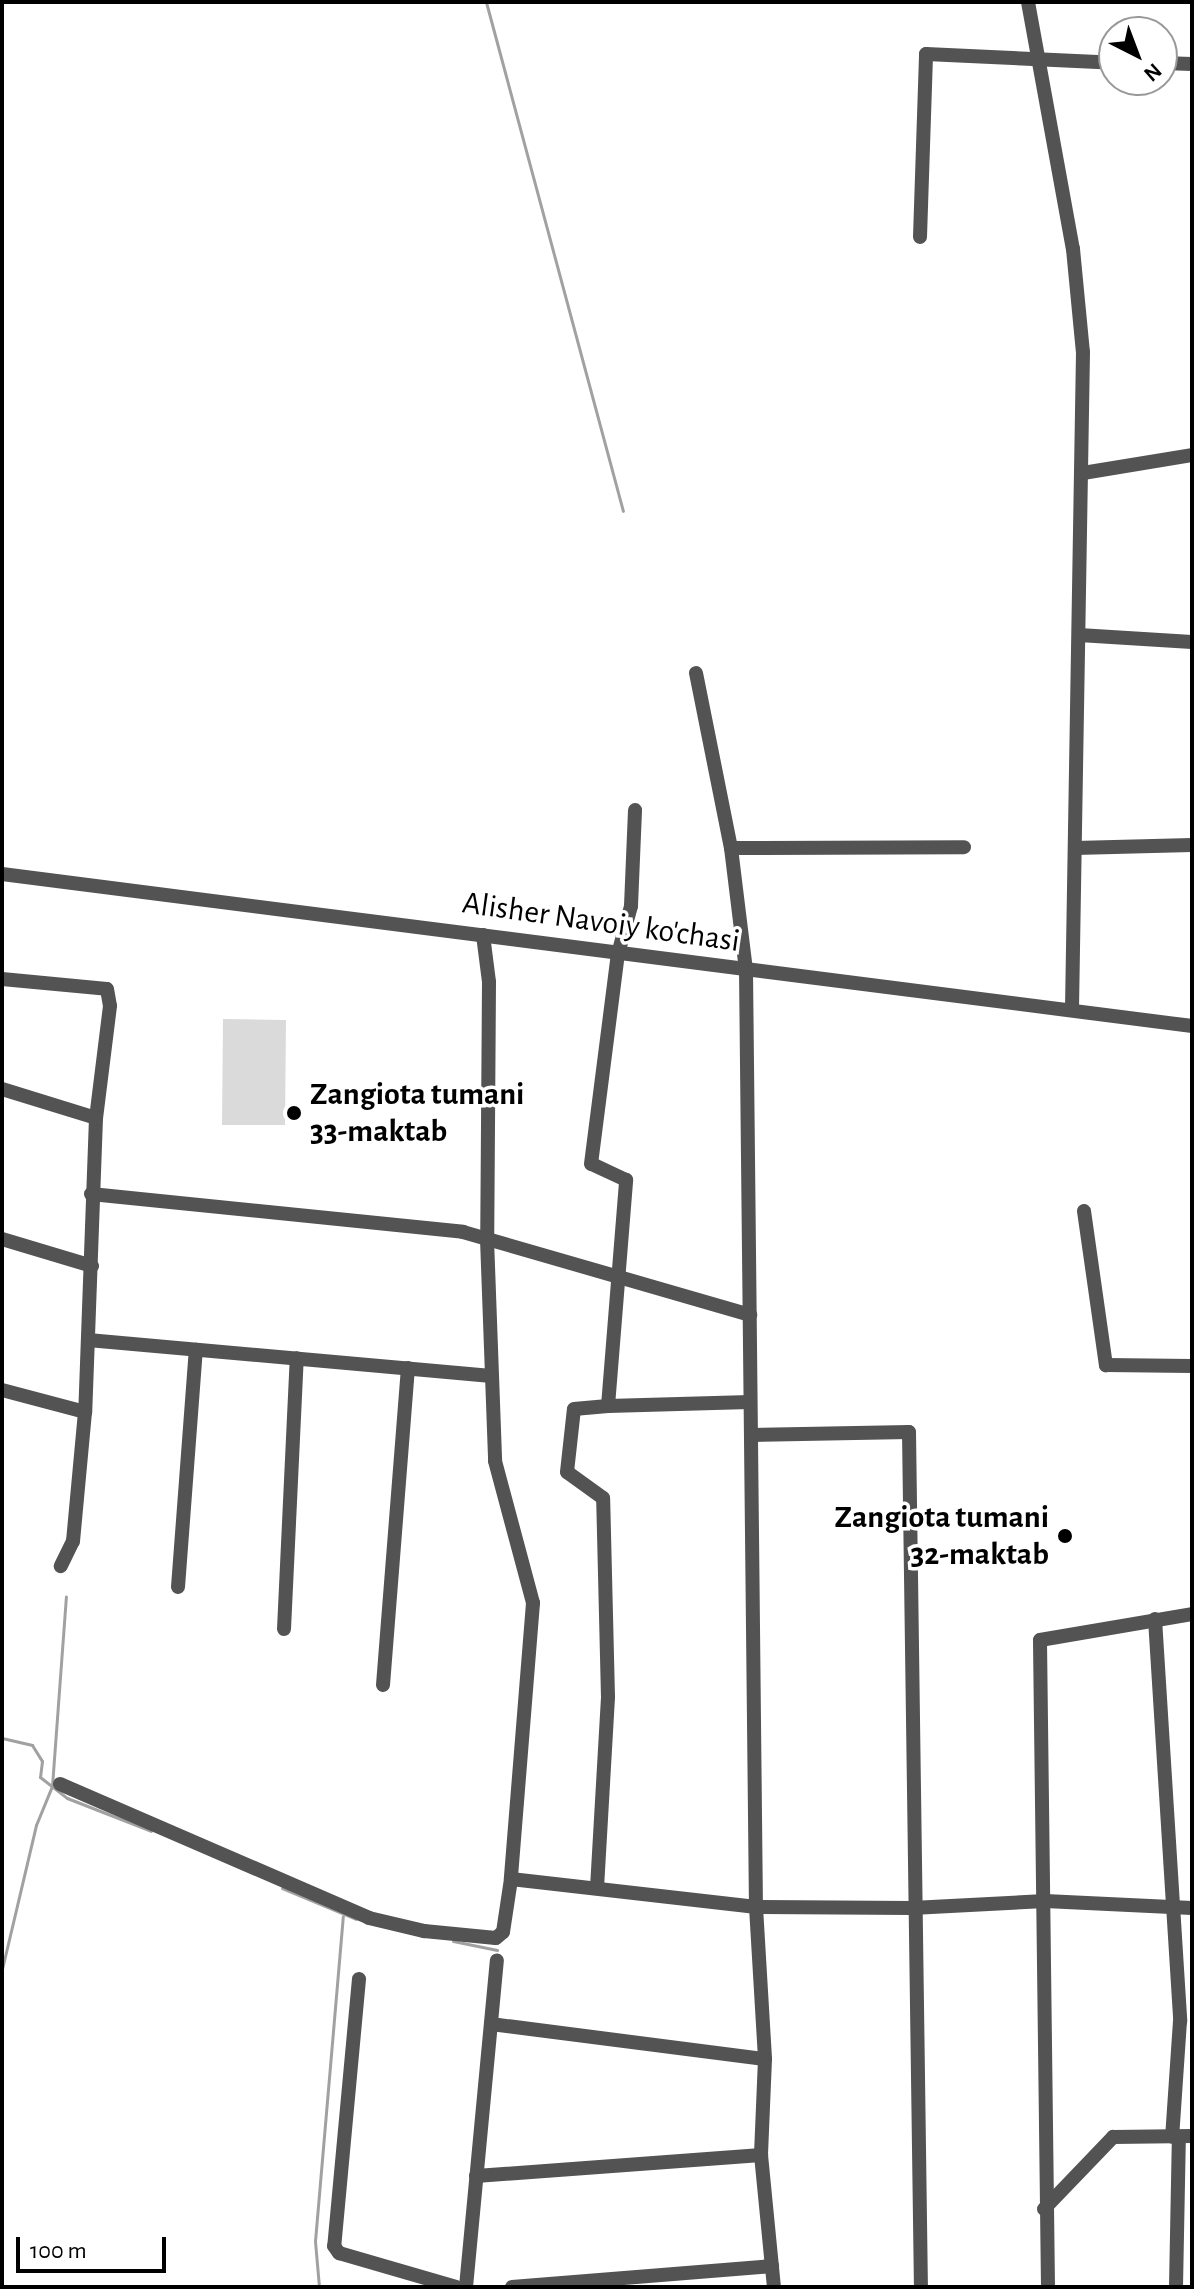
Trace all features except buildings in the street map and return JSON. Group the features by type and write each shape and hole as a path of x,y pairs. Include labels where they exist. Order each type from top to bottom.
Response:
{"street":[{"path":"1028,2 1073,249 1083,352 1072,1010"},
{"path":"920,237 926,54 1098,63"},
{"path":"1083,473 1192,455"},
{"path":"1079,635 1192,642"},
{"path":"696,673 731,848 746,970 756,1907 765,2059 761,2155 774,2287"},
{"path":"608,1406 626,1180 591,1164 618,954 631,906 635,810"},
{"path":"1075,848 1192,845"},
{"path":"731,848 964,847"},
{"name":"Alisher Navoiy ko'chasi","path":"2,874 1192,1026"},
{"path":"60,1784 369,1918 424,1931 496,1938 503,1932 511,1879 533,1603 495,1461 487,1239 489,982 483,935"},
{"path":"2,979 107,989 110,1006 96,1118 91,1194 92,1266 85,1412 73,1541 61,1566"},
{"path":"2,1089 96,1118"},
{"path":"91,1194 463,1232 750,1315"},
{"path":"1084,1211 1106,1365 1192,1366"},
{"path":"2,1239 92,1266"},
{"path":"88,1340 491,1376"},
{"path":"178,1587 196,1350"},
{"path":"284,1629 297,1358"},
{"path":"383,1685 408,1368"},
{"path":"2,1390 85,1412"},
{"path":"597,1888 608,1697 603,1498 567,1472 574,1409 750,1402"},
{"path":"751,1435 909,1432 912,1908 921,2287"},
{"path":"1048,2287 1044,2209 1049,2019 1040,1640 1192,1614"},
{"path":"1155,1619 1180,2021 1181,2136 1176,2287"},
{"path":"511,1879 756,1907 912,1908 1045,1901 1192,1908"},
{"path":"466,2287 497,1960"},
{"path":"359,1979 334,2246 339,2253 456,2287"},
{"path":"491,2024 765,2059"},
{"path":"1044,2209 1113,2137 1181,2136"},
{"path":"476,2176 761,2155"},
{"path":"512,2287 772,2266"}],"shaded area":[{"path":"223,1019 286,1020 285,1125 222,1125"}],"waterway":[{"path":"486,2 623,511"},
{"path":"2,1969 36,1825 52,1786 66,1597"},
{"path":"2,1738 32,1745 42,1761 40,1777 67,1798 151,1831"},
{"path":"282,1888 356,1919"},
{"path":"319,2287 315,2241 343,1916"},
{"path":"453,1941 497,1950"}],"place":[{"name":"Zangiota tumani 33-maktab","path":"294,1113"},
{"name":"Zangiota tumani 32-maktab","path":"1065,1536"}]}
